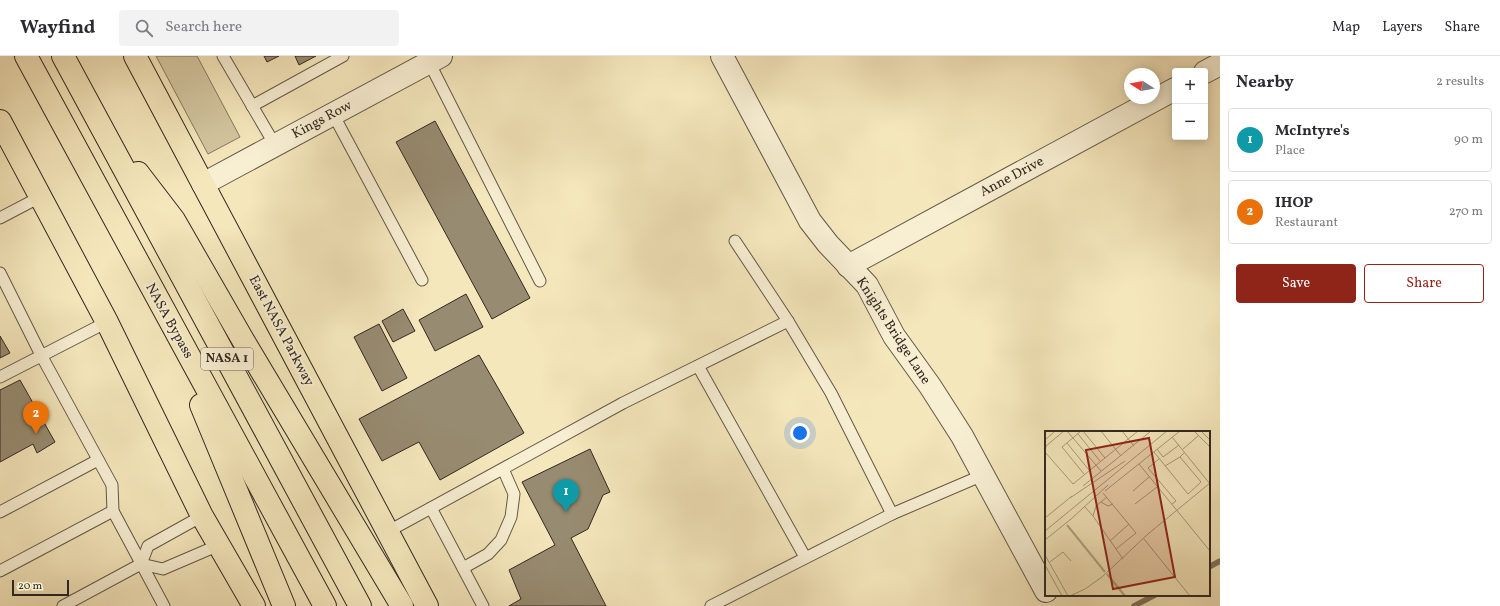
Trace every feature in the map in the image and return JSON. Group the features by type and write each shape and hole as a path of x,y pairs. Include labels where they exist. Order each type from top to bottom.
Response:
{"main road":[{"name":"NASA Bypass","path":"26,56 325,606"},
{"name":"NASA 1","path":"63,56 360,606"},
{"name":"East NASA Parkway","path":"135,56 427,606"},
{"path":"93,112 174,220 251,353 402,606"},
{"path":"0,121 107,322 202,516 254,606"},
{"path":"157,299 284,606"}],"street":[{"name":"Knights Bridge Lane","path":"722,56 810,221 828,244 867,285 894,336 930,386 962,436 1045,589"},
{"name":"Kings Row","path":"203,184 435,59"},
{"path":"1208,70 1220,64"},
{"name":"Anne Drive","path":"848,266 1172,91"}],"lane":[{"path":"223,56 275,146"},
{"path":"252,106 343,56"},
{"path":"435,59 540,281"},
{"path":"333,114 422,280"},
{"path":"0,218 40,197"},
{"path":"735,241 788,321 831,393 892,514"},
{"path":"0,273 41,356 112,485 113,511 164,606"},
{"path":"387,532 623,403 788,321"},
{"path":"0,377 107,322"},
{"path":"698,366 805,557"},
{"path":"0,512 98,460"},
{"path":"462,568 488,554 501,540 511,517 514,494 503,469"},
{"path":"711,606 892,514 983,475"},
{"path":"431,508 483,606"},
{"path":"0,571 113,511"},
{"path":"142,564 148,546 202,516"},
{"path":"62,606 142,564 163,569 219,545"}],"shaded area":[{"path":"156,56 197,56 240,137 208,154"}],"building":[{"path":"264,56 279,56 267,62"},
{"path":"295,56 316,56 299,65"},
{"path":"435,121 530,298 492,319 396,142"},
{"path":"466,294 483,327 435,351 419,320"},
{"path":"403,309 415,331 393,342 382,321"},
{"path":"379,324 407,378 382,391 354,337"},
{"path":"0,336 10,353 0,358"},
{"path":"479,355 524,433 440,480 419,442 382,461 359,419"},
{"path":"20,380 55,442 37,453 33,444 0,462 0,390"},
{"path":"590,449 610,492 603,495 588,529 571,538 606,606 509,606 521,599 509,570 555,545 522,482"}],"waterway":[{"path":"1210,566 1220,561"},
{"path":"1134,606 1153,596"}],"place":[{"name":"IHOP","path":"36,434"},
{"name":"McIntyre's","path":"566,512"}]}
